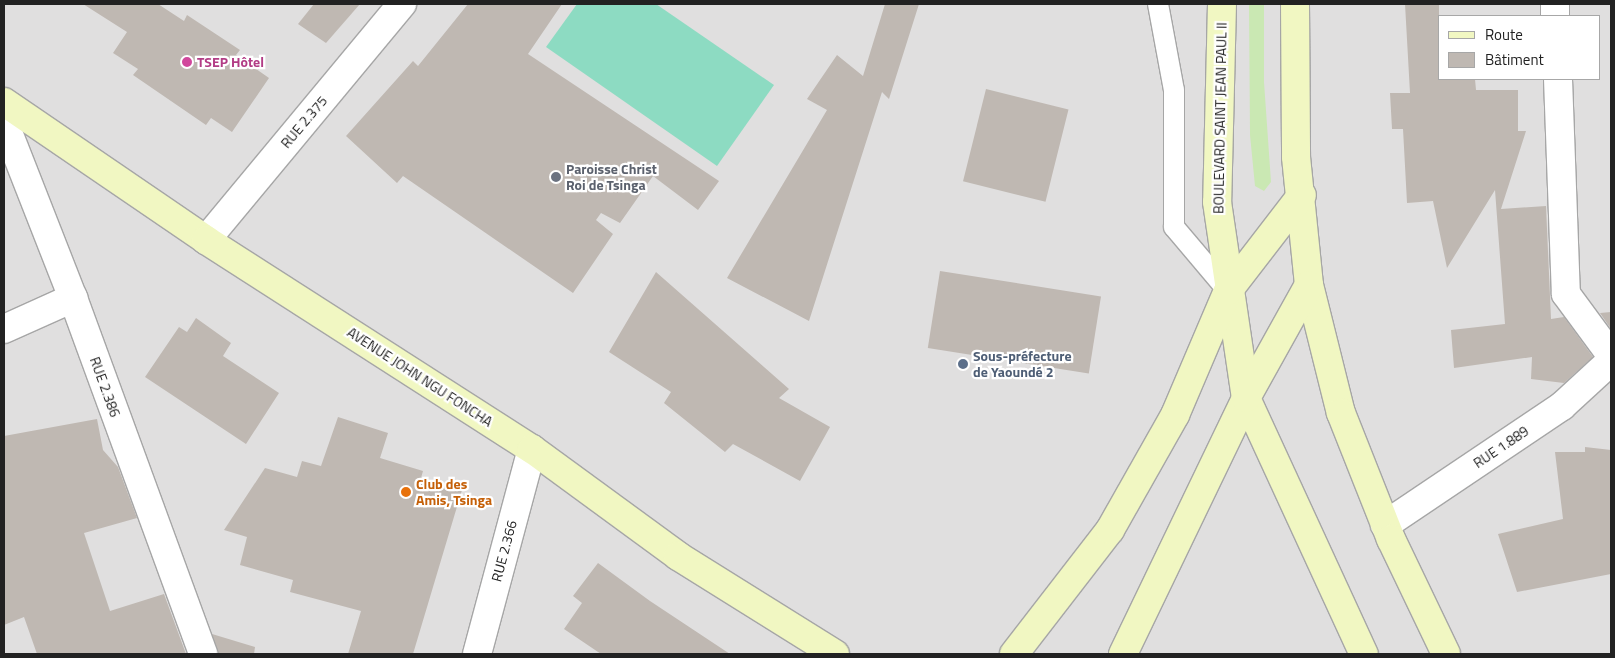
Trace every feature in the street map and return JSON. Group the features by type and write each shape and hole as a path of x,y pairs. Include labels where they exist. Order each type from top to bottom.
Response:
{"main road":[{"name":"BOULEVARD SAINT JEAN PAUL II","path":"1222,4 1216,202 1228,291 1246,398 1364,654"},
{"path":"1295,4 1296,157 1302,195 1309,285 1341,413 1385,525 1446,654"},
{"name":"AVENUE JOHN NGU FONCHA","path":"4,102 206,240 532,449 678,556 835,654"},
{"path":"1014,654 1110,530 1175,415 1228,291 1302,195"},
{"path":"1123,654 1246,398 1309,285"}],"street":[{"name":"RUE 2.375","path":"206,240 402,4"},
{"path":"1558,80 1566,294 1611,355"},
{"name":"RUE 2.386","path":"4,122 73,298 203,654"},
{"path":"4,329 73,298"},
{"name":"RUE 1.889","path":"1385,525 1562,406 1611,361"},
{"name":"RUE 2.366","path":"477,654 532,449"}],"lane":[{"path":"1158,4 1174,90 1174,227 1228,291"}],"shaded area":[{"path":"4,4 1611,4 1611,654 4,654"}],"green space":[{"path":"577,4 656,4 774,85 717,166 546,47"},
{"path":"1249,4 1264,4 1264,82 1271,182 1264,191 1255,186 1250,135"}],"building":[{"name":"TSEP Hôtel","path":"83,4 158,4 184,21 187,15 240,50 236,55 269,78 232,132 211,118 206,125 133,75 138,69 113,53 127,32"},
{"path":"314,4 360,4 326,43 298,24"},
{"path":"468,4 562,4 528,54 719,181 698,210 653,176 620,223 601,213 596,220 613,234 573,293 403,176 397,183 346,136 413,61 418,66"},
{"path":"885,4 919,4 889,99 882,92 809,321 727,278 827,110 807,99 837,55 863,76"},
{"path":"1405,4 1439,4 1438,80 1475,80 1476,90 1518,90 1518,131 1526,131 1501,209 1546,206 1551,319 1564,317 1593,357 1564,383 1531,379 1532,357 1454,368 1451,330 1505,324 1495,190 1447,268 1433,201 1407,203 1403,129 1392,129 1390,93 1410,93"},
{"path":"986,89 1068,110 1045,202 963,181"},
{"path":"940,271 1101,296 1089,374 928,348"},
{"path":"656,272 789,389 779,398 830,427 800,481 733,444 725,452 664,403 671,392 609,352"},
{"path":"1611,312 1611,329 1600,313"},
{"path":"196,318 231,343 223,356 279,393 246,444 145,377 179,327 187,332"},
{"path":"338,417 388,433 380,458 423,471 421,478 462,490 413,654 348,654 361,611 290,592 293,580 240,565 247,537 224,530 265,468 297,477 302,461 321,466"},
{"path":"97,419 103,450 118,467 137,518 84,533 110,611 164,594 186,654 37,654 24,617 4,625 4,436"},
{"path":"1585,447 1611,450 1611,574 1517,592 1498,534 1563,519 1555,452 1585,452"},
{"path":"598,563 650,601 730,654 601,654 564,629 582,603 573,596"},
{"path":"212,634 255,647 254,654 218,654"}],"place":[{"name":"TSEP Hôtel","path":"187,62"},
{"name":"Paroisse Christ Roi de Tsinga","path":"556,177"},
{"name":"Sous-préfecture de Yaoundé 2","path":"963,364"},
{"name":"Club des Amis, Tsinga","path":"406,492"}]}
